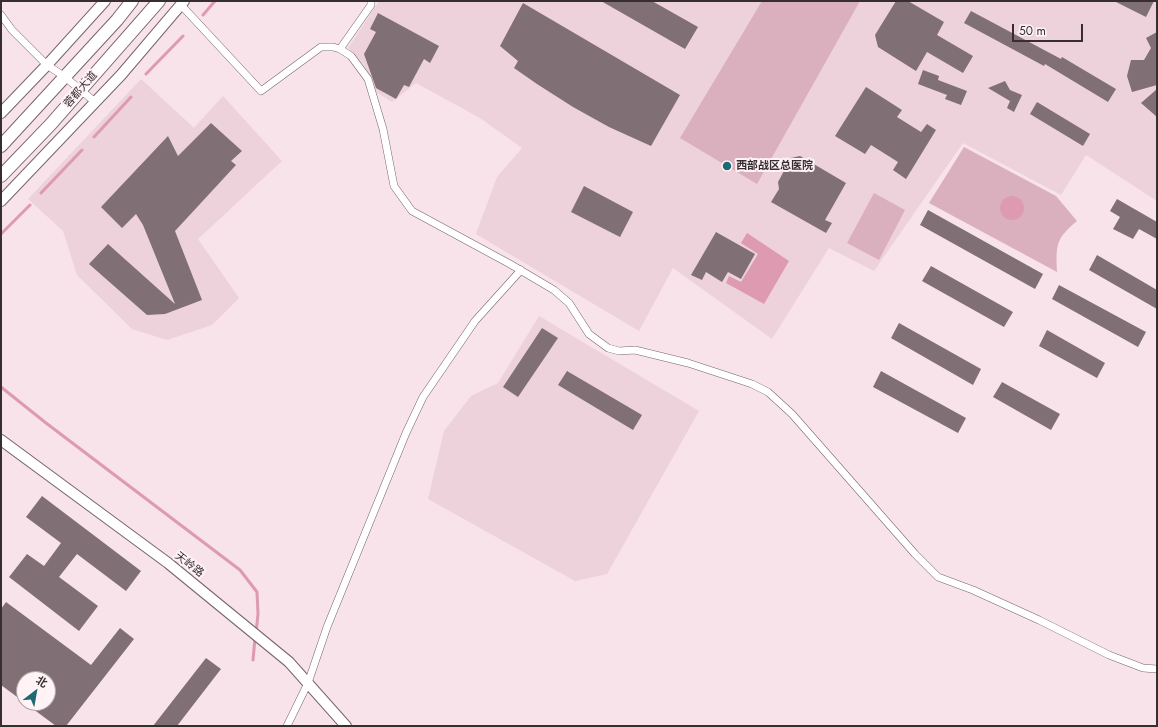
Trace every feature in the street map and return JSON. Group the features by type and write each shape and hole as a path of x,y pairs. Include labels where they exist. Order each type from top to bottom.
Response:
{"main road":[{"name":"蓉都大道","path":"1,146 117,20 132,1"},
{"name":"蓉都大道","path":"1,176 81,90 159,1"}],"street":[{"path":"1,113 105,1"},
{"path":"340,49 371,5 371,1"},
{"path":"1,201 121,75 182,3 261,91 322,47 333,47 340,49 355,60 368,78 382,129 394,186 412,211 521,270 554,290 569,303 589,334 608,348 619,351 635,350 688,363 752,384 768,392 792,414 915,554 938,577 973,590 1039,620 1109,655 1143,668 1157,669"},
{"path":"1,15 12,30 47,65 95,102"},
{"path":"286,726 308,683 327,626 406,433 423,398 475,321 521,270"},
{"name":"天岭路","path":"1,440 168,564 263,640 289,662 346,726"}],"shaded area":[{"name":"西部战区总医院","path":"379,1 1157,1 1157,201 1086,155 1061,195 963,143 874,271 829,248 772,339 673,268 639,331 476,234 497,177 522,148 480,118 416,83 392,102 376,92 364,65 348,48"},
{"path":"762,1 860,1 757,184 680,138"},
{"path":"141,79 194,128 223,96 282,161 198,239 239,298 212,325 167,340 132,329 77,275 63,231 28,199"},
{"path":"964,147 1056,196 1077,221 1064,233 1058,244 1057,272 929,203"},
{"path":"874,193 905,210 879,260 847,243"},
{"path":"1012,196 1021,199 1024,208 1021,217 1012,220 1003,217 1000,208 1003,199"},
{"path":"747,233 789,261 764,304 726,283 729,276 741,282 758,254 741,243"},
{"path":"539,316 699,411 607,574 575,581 428,499 444,431 471,396 498,383"}],"building":[{"path":"601,1 652,1 698,27 685,49"},
{"path":"896,1 908,1 944,22 937,35 973,56 963,73 927,52 916,71 878,47 875,35"},
{"path":"1114,1 1154,1 1146,17"},
{"path":"523,3 680,95 651,146 609,127 573,107 514,68 518,61 500,46"},
{"path":"971,11 1061,59 1062,57 1116,89 1108,102 1045,64 1044,66 964,23"},
{"path":"378,13 439,46 430,63 424,59 409,87 404,85 396,99 376,88 364,54 376,32 370,29"},
{"path":"1157,32 1157,85 1132,92 1127,76 1131,60 1144,60 1151,48 1146,38"},
{"path":"923,70 939,76 938,80 967,91 961,105 945,99 947,95 918,84"},
{"path":"1005,81 1010,90 1022,95 1014,112 1007,108 1010,101 988,88"},
{"path":"866,87 902,110 897,117 921,132 927,124 936,130 906,179 893,170 898,162 871,145 865,154 835,136"},
{"path":"1157,89 1157,117 1141,103"},
{"path":"1037,102 1090,134 1083,146 1030,114"},
{"path":"211,123 242,151 231,161 236,165 175,231 202,300 165,314 147,315 89,264 108,244 175,304 143,225 136,214 122,228 101,207 168,136 178,156"},
{"path":"800,156 846,183 825,220 832,223 826,233 771,202 779,189 778,182 791,158"},
{"path":"584,186 633,212 620,237 571,212"},
{"path":"1117,199 1157,222 1157,239 1139,229 1133,239 1113,229 1120,217 1110,211"},
{"path":"928,210 1043,274 1035,289 920,225"},
{"path":"716,232 755,254 741,279 728,272 722,282 706,272 702,280 691,275"},
{"path":"1097,255 1157,290 1157,309 1089,270"},
{"path":"931,266 1013,312 1004,327 922,281"},
{"path":"1059,285 1146,332 1138,347 1052,299"},
{"path":"899,323 981,369 973,385 891,338"},
{"path":"542,328 558,338 518,397 503,387"},
{"path":"1047,330 1105,363 1097,378 1039,346"},
{"path":"567,371 642,415 633,430 558,385"},
{"path":"881,371 966,418 958,433 873,387"},
{"path":"1002,382 1060,414 1051,430 993,397"},
{"path":"42,496 141,571 126,591 77,554 59,577 98,606 79,631 9,577 27,554 44,566 61,543 26,517"},
{"path":"6,602 91,665 120,628 134,639 66,726 56,726 36,711 56,711 56,671 16,671 16,696 1,685 1,609"},
{"path":"206,658 221,669 177,726 153,726"}],"waterway":[{"path":"203,15 215,1"},
{"path":"146,74 183,36"},
{"path":"94,137 131,97"},
{"path":"41,193 82,150"},
{"path":"1,234 30,205"},
{"path":"1,387 46,423 240,570 257,592 258,614 256,633"},
{"path":"253,660 255,638"}],"place":[{"name":"西部战区总医院","path":"727,166"}]}
